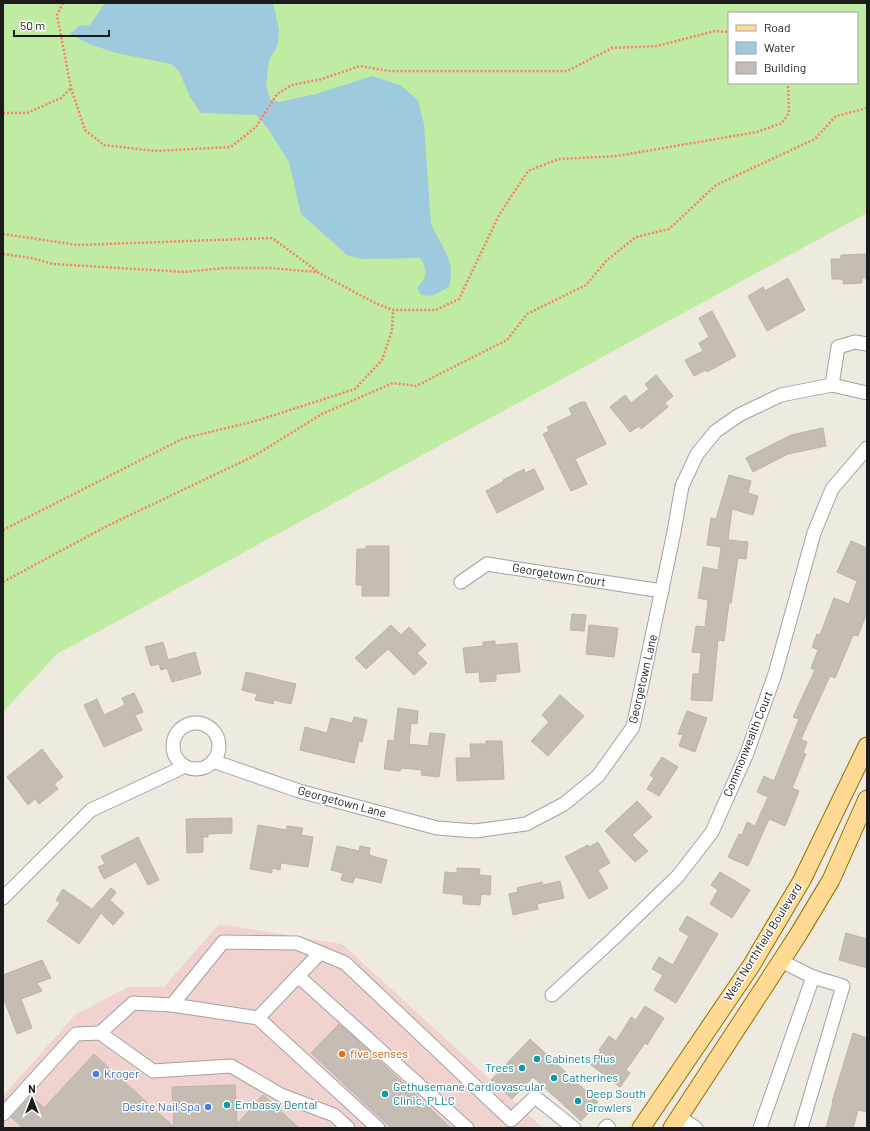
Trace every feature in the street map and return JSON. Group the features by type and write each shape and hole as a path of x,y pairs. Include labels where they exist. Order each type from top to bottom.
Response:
{"main road":[{"name":"West Northfield Boulevard","path":"641,1128 761,948 802,880 867,746"},
{"name":"West Northfield Boulevard","path":"675,1122 781,961 831,880 867,799"},
{"path":"761,948 781,961"}],"street":[{"path":"832,386 838,347 855,342 867,344"},
{"name":"Georgetown Lane","path":"213,761 299,791 437,828 475,831 526,824 564,804 598,776 633,727 674,532 682,486 697,454 716,432 739,415 781,395 832,386 867,393"},
{"name":"Commonwealth Court","path":"552,995 613,940 678,876 712,832 747,753 775,674 814,533 832,489 867,448"},
{"name":"Georgetown Court","path":"461,582 487,564 662,591"},
{"path":"197,723 211,728 216,734 219,749 213,761 206,767 199,769 191,769 184,766 178,761 172,747 177,732 182,727 197,723"},
{"path":"3,898 91,810 184,766"},
{"path":"172,1005 223,942 297,943 345,963 507,1124 535,1097 574,1128"},
{"path":"258,1018 320,953"},
{"path":"781,961 812,977 843,986 801,1128"},
{"path":"298,976 467,1128"},
{"path":"760,1128 812,977"},
{"path":"100,1033 133,1003 172,1005 258,1018 378,1128"},
{"path":"3,1114 76,1034 100,1033 153,1071 231,1066 282,1095 334,1115 348,1128"},
{"path":"675,1122 696,1128"},
{"path":"605,1128 607,1126 609,1128"}],"path":[{"path":"63,3 57,15 71,88 85,130 104,145 155,151 231,147 256,127 277,94 292,86 322,79 360,66 389,71 567,71 612,48 657,46 715,31 728,32"},
{"path":"3,234 78,245 272,238 317,272 375,303 393,310 436,310 459,299 499,215 528,171 559,159 617,156 757,132 782,123 789,113 788,84"},
{"path":"3,113 27,113 61,98 71,88"},
{"path":"3,582 106,527 254,456 322,414 393,383 416,386 507,340 527,314 586,286 607,260 636,237 669,228 716,185 815,139 836,116 867,108"},
{"path":"3,254 31,258 53,264 185,272 224,268 269,268 317,272"},
{"path":"3,530 182,439 259,420 356,389 382,360 392,331 393,310"}],"shaded area":[{"path":"219,924 342,944 543,1128 3,1128 3,1096 75,1015 128,987 164,987"}],"green space":[{"path":"3,3 867,3 867,213 57,654 3,712"}],"water":[{"path":"105,3 273,3 279,29 278,44 269,61 266,85 270,99 279,102 316,94 372,76 400,85 418,100 424,124 431,224 449,259 451,271 449,287 432,296 421,295 417,288 425,277 426,270 420,258 361,259 347,255 301,214 289,162 267,127 256,115 201,113 190,97 179,71 171,64 116,53 89,44 70,34 79,26 90,25"}],"building":[{"path":"867,254 867,278 862,278 862,283 843,284 843,279 832,279 831,259 841,259 841,255"},
{"path":"788,278 805,310 767,331 748,296 763,287 765,291"},
{"path":"712,311 736,356 707,372 706,370 694,376 685,360 703,351 699,343 709,337 699,318"},
{"path":"656,375 673,396 665,403 668,407 641,429 639,426 630,432 610,407 625,395 631,403 649,389 645,384"},
{"path":"581,402 585,402 606,444 575,459 587,484 571,491 543,434 549,431 547,427 572,415 569,408"},
{"path":"823,428 826,446 788,454 753,472 746,458 791,435"},
{"path":"524,469 525,473 534,469 544,489 497,513 486,491"},
{"path":"729,475 751,481 748,493 758,496 753,515 732,509 728,540 748,542 746,559 738,558 731,603 729,603 724,641 718,640 712,701 691,700 693,674 699,674 701,653 692,652 696,626 705,627 708,600 698,598 703,567 718,570 721,547 707,545 711,518 716,519"},
{"path":"851,541 867,548 867,612 858,636 853,635 835,678 830,676 801,739 807,742 803,753 806,754 792,788 799,791 785,826 769,819 748,866 728,857 739,834 742,835 747,822 755,826 768,797 757,792 764,776 774,781 799,719 793,717 815,670 811,668 818,650 812,647 817,634 820,635 834,598 849,604 857,581 837,572"},
{"path":"366,546 389,546 389,596 362,596 362,585 356,585 357,549 366,549"},
{"path":"572,614 586,615 584,631 570,630"},
{"path":"391,625 401,635 409,627 426,645 417,653 427,663 414,675 388,649 366,669 355,658"},
{"path":"589,625 618,628 614,657 586,654"},
{"path":"495,641 495,645 517,643 520,672 496,674 496,681 480,682 479,672 466,673 463,648 483,646 483,642"},
{"path":"163,642 168,660 195,652 201,674 172,682 167,668 161,670 159,664 151,666 145,647"},
{"path":"246,672 296,684 291,704 274,700 273,704 255,700 257,694 242,690"},
{"path":"134,693 143,712 135,715 142,730 104,747 84,705 97,699 104,715 125,705 122,698"},
{"path":"560,695 584,716 548,756 531,741 549,722 542,715"},
{"path":"398,708 418,711 417,724 411,723 409,744 428,746 430,733 445,734 439,777 421,775 422,770 401,768 400,771 384,769 388,740 394,741"},
{"path":"687,711 707,718 695,752 679,746 683,735 678,734"},
{"path":"354,717 367,720 362,742 359,741 354,763 300,750 305,727 327,733 331,718 352,723"},
{"path":"486,741 502,741 504,779 457,781 456,758 471,758 470,744 486,744"},
{"path":"42,749 63,777 54,784 58,789 39,804 35,799 28,805 7,777"},
{"path":"662,757 678,767 659,796 647,789 654,778 650,775"},
{"path":"637,801 652,817 632,835 648,851 635,862 605,831"},
{"path":"232,818 232,833 208,834 208,837 203,837 203,852 187,853 186,819"},
{"path":"258,825 286,830 287,826 303,828 301,835 313,837 308,867 281,863 280,870 272,868 272,873 250,869"},
{"path":"138,837 159,880 148,885 136,862 104,879 98,867 105,864 101,856"},
{"path":"598,842 610,863 598,870 608,888 589,899 565,857 588,845 589,847"},
{"path":"337,846 359,851 360,846 370,848 369,855 387,860 381,883 355,877 353,883 341,880 343,873 331,870"},
{"path":"457,868 480,869 479,875 491,876 490,895 481,894 480,905 463,904 463,895 443,893 445,872 457,873"},
{"path":"720,872 750,890 732,918 710,904 718,890 711,885"},
{"path":"560,881 564,898 537,904 538,909 513,915 509,894 518,892 517,888 542,882 543,885"},
{"path":"111,888 116,892 110,900 124,913 113,925 101,913 79,944 47,921 60,903 56,900 63,889 92,909"},
{"path":"687,916 718,934 676,1003 654,990 663,975 652,969 659,957 673,965 689,936 679,930"},
{"path":"846,933 867,939 867,968 839,960"},
{"path":"42,960 51,978 37,983 42,991 21,999 32,1028 17,1034 3,997 3,975"},
{"path":"645,1006 664,1018 647,1045 645,1043 626,1070 630,1073 620,1087 591,1065 609,1036 616,1041 631,1017 636,1020"},
{"path":"339,1024 451,1128 391,1128 311,1053"},
{"path":"853,1033 867,1038 867,1112 858,1110 853,1128 826,1128 832,1102"},
{"path":"530,1039 598,1102 581,1121 533,1077 512,1099 491,1080"},
{"name":"Kroger","path":"94,1054 174,1127 172,1087 235,1085 237,1124 263,1095 299,1128 23,1128 11,1117 31,1096 44,1108"}],"place":[{"name":"five senses","path":"342,1054"},
{"name":"Cabinets Plus","path":"537,1059"},
{"name":"Trees","path":"522,1068"},
{"name":"Kroger","path":"96,1074"},
{"name":"Catherines","path":"554,1078"},
{"name":"Gethusemane Cardiovascular Clinic, PLLC","path":"385,1094"},
{"name":"Deep South Growlers","path":"578,1101"},
{"name":"Embassy Dental","path":"227,1105"},
{"name":"Desire Nail Spa","path":"208,1107"}]}
